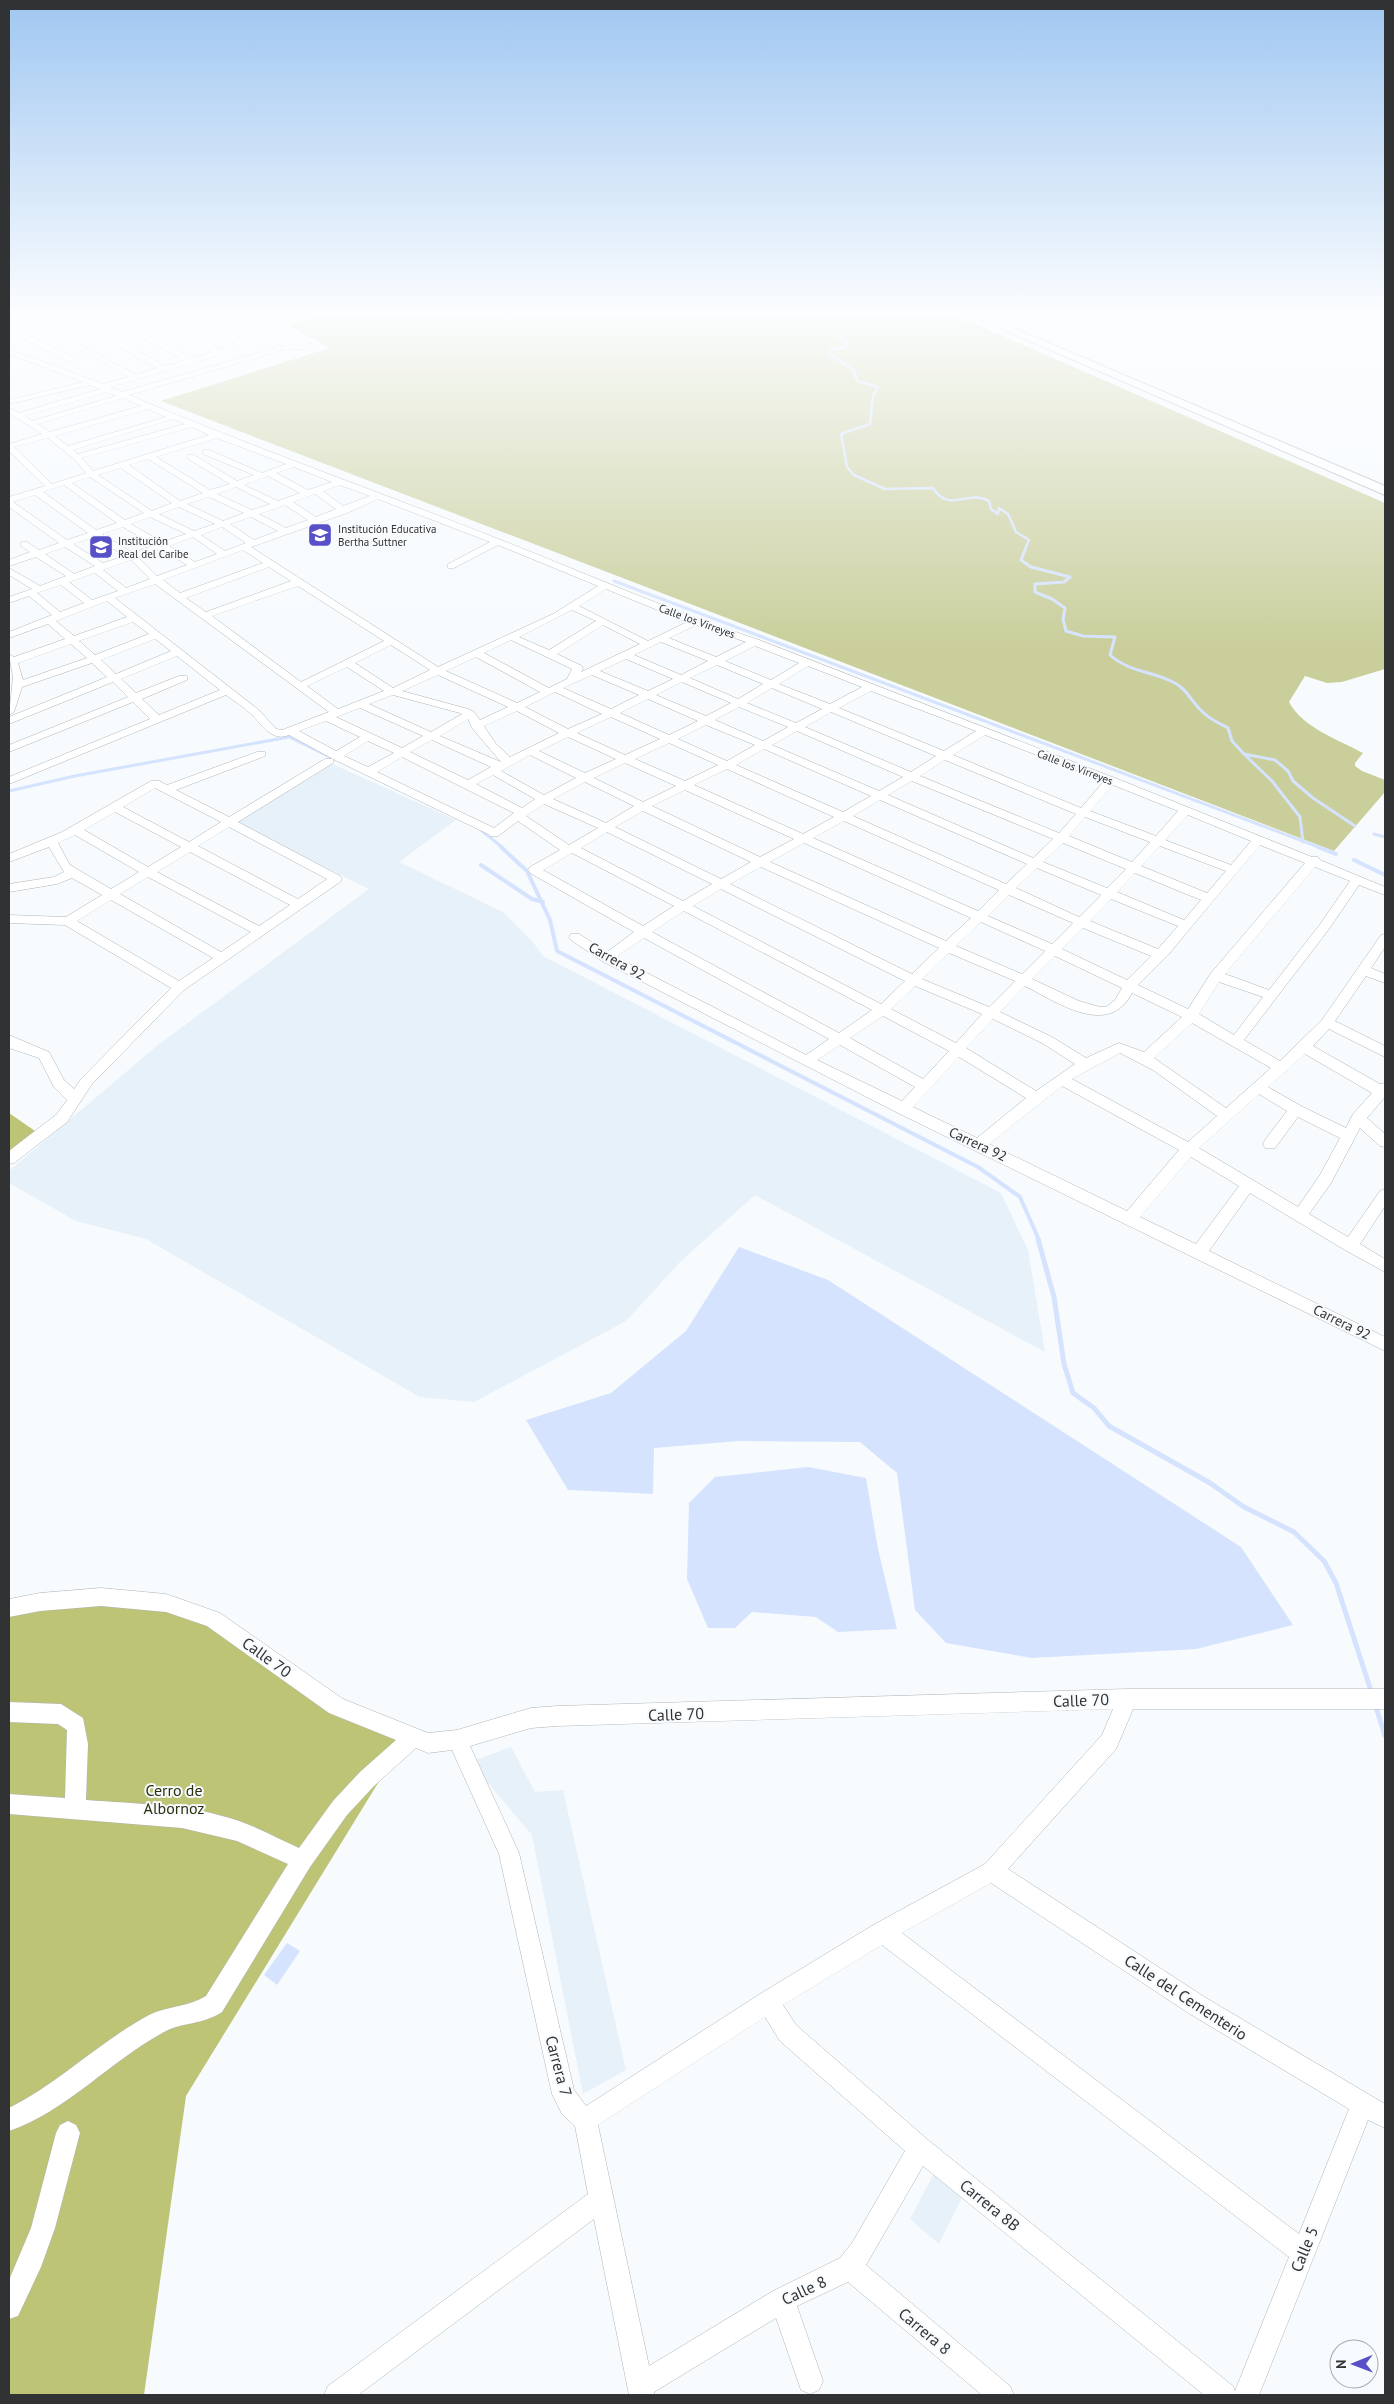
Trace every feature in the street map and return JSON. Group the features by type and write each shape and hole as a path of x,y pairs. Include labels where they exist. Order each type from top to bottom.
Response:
{"highway":[{"path":"1232,425 1385,491"},
{"path":"1249,425 1385,484"}],"street":[{"path":"32,425 48,434 67,449 91,474 150,514 194,534 224,554"},
{"path":"50,486 9,446 80,425"},
{"path":"67,449 148,425"},
{"path":"77,458 187,425"},
{"name":"Calle los Virreyes","path":"194,425 498,542 695,622 755,642 984,731 1108,784 1184,813"},
{"path":"9,502 50,486 217,435"},
{"path":"206,452 313,493 344,511"},
{"path":"149,456 210,494 285,531"},
{"path":"191,457 238,485 283,504 316,521"},
{"path":"121,464 179,504 223,524 272,564 390,642 438,671 518,707 567,733 627,758 978,918 1054,950 1191,1016 1281,1068"},
{"path":"9,562 295,464"},
{"path":"65,482 123,523 194,565"},
{"path":"9,600 283,504 340,482"},
{"path":"36,491 94,533 132,556 156,580 178,597 338,714"},
{"path":"9,635 285,531 344,511 379,496"},
{"path":"9,502 100,568 125,592"},
{"path":"450,566 498,542"},
{"path":"24,544 35,554 73,577"},
{"path":"178,597 272,564"},
{"path":"9,571 34,590 73,640 158,720"},
{"path":"62,581 91,604"},
{"path":"204,616 299,582"},
{"path":"109,598 255,712 276,733 282,734 325,716 338,714 438,671 556,616 605,586"},
{"path":"571,606 647,644"},
{"path":"9,712 19,677 11,659 73,640 134,618"},
{"path":"548,655 603,621"},
{"path":"476,726 624,654 695,622"},
{"path":"18,685 94,659 156,634"},
{"path":"510,636 578,668 1186,926"},
{"path":"660,638 713,662 1084,813 1234,870"},
{"path":"300,686 390,642"},
{"path":"468,784 530,751 610,714 755,642"},
{"path":"9,721 178,652"},
{"path":"476,653 552,690 728,765 1008,890 1160,955"},
{"path":"624,654 796,728 1208,898"},
{"path":"346,662 392,692 457,708 470,714 500,767"},
{"path":"290,731 333,758 368,772 496,833 543,799 668,740 771,685 807,662"},
{"path":"570,681 578,668"},
{"path":"9,749 184,678"},
{"path":"870,687 728,765 645,805 534,870 641,932 842,1039 925,1086"},
{"path":"9,781 226,691"},
{"path":"360,704 433,735 500,767 543,799 606,827 721,883 914,980 991,1013 1046,1040 1087,1065"},
{"path":"368,772 470,714"},
{"path":"325,716 468,784 520,815 570,849 684,906 957,1049 1035,1097"},
{"path":"607,958 641,932 721,883 843,817 984,731"},
{"path":"68,921 366,737"},
{"path":"530,751 760,861 947,947 1024,980 1086,1010 1106,1013 1126,997 1130,986 1186,926 1260,839"},
{"path":"167,789 261,754"},
{"path":"9,858 75,830 156,783 336,879 221,957 179,988 87,1081 62,1118 9,1159"},
{"path":"808,1060 882,1011 1061,838 1108,784"},
{"path":"115,807 299,905"},
{"path":"903,1109 991,1013 1109,894 1156,841 1184,813 1260,839 1385,890"},
{"path":"75,830 148,872 259,931"},
{"path":"51,841 65,867 73,873 221,957"},
{"path":"1145,1059 1191,1016 1216,976 1314,860"},
{"path":"9,888 57,880 73,873"},
{"path":"1236,1041 1325,926 1357,879"},
{"path":"9,918 68,921 179,988"},
{"name":"Carrera 92","path":"574,937 607,958 776,1046 808,1060 903,1109 980,1144 1385,1344"},
{"path":"1130,1218 1189,1149 1304,1047 1327,1023 1362,969 1384,941"},
{"path":"1362,969 1385,979"},
{"path":"1216,976 1272,995"},
{"path":"1327,1023 1385,1052"},
{"path":"9,1040 13,1044 44,1055 58,1083 74,1098"},
{"path":"1300,1215 1326,1179 1347,1135 1358,1118 1384,1090 1304,1047"},
{"path":"980,1144 1035,1097 1058,1081 1119,1048 1126,1049 1145,1059 1226,1116"},
{"path":"1063,1080 1189,1149 1385,1266"},
{"path":"1258,1087 1296,1110 1347,1135"},
{"path":"1270,1144 1296,1110"},
{"path":"1358,1118 1385,1142"},
{"path":"1199,1252 1248,1184"},
{"path":"1350,1246 1385,1195"},
{"name":"Calle 70","path":"9,1608 40,1602 101,1597 166,1603 213,1619 336,1706 412,1738 428,1742 457,1740 510,1723 549,1717 1127,1699 1385,1699"},
{"path":"641,2390 585,2120 768,2002 883,1932 992,1870 1109,1742 1127,1699"},
{"path":"9,1712 61,1714 76,1725 78,1744 75,1808"},
{"path":"9,2120 29,2111 87,2072 135,2036 161,2021 206,2010 214,2004 302,1860 340,1808 367,1779 412,1738"},
{"name":"Carrera 7","path":"457,1740 509,1853 563,2094 570,2106 585,2120"},
{"path":"9,1804 182,1818 238,1831 302,1860"},
{"name":"Calle del Cementerio","path":"992,1870 1198,2006 1385,2117"},
{"path":"883,1932 1303,2252"},
{"name":"Carrera 8B","path":"768,2002 788,2033 920,2148 1224,2395"},
{"name":"Calle 5","path":"1246,2395 1363,2104"},
{"path":"9,2307 32,2258 43,2228 68,2133"},
{"name":"Calle 8","path":"641,2390 782,2300 849,2267 861,2252 920,2148"},
{"path":"337,2395 602,2199"},
{"name":"Carrera 8","path":"849,2267 1001,2395"},
{"path":"782,2300 810,2381"}],"shaded area":[{"path":"328,762 456,820 399,862 503,912 533,942 543,956 1001,1193 1028,1250 1045,1352 755,1195 681,1261 626,1321 474,1402 420,1397 146,1239 76,1221 9,1183 9,1171 158,1045 369,889 236,823"},
{"path":"511,1747 535,1792 563,1790 626,2070 583,2094 532,1835 470,1762"},
{"path":"938,2166 966,2190 939,2244 910,2219"}],"green space":[{"path":"224,425 1207,425 1385,503 1385,669 1342,682 1327,683 1305,676 1289,702 1295,711 1312,726 1363,753 1355,763 1355,766 1362,771 1385,780 1385,792 1334,851"},
{"path":"9,1113 35,1131 9,1151"},
{"name":"Cerro de Albornoz","path":"48,1602 165,1608 212,1623 405,1739 186,2096 144,2395 9,2395 9,1609"}],"water":[{"path":"739,1247 828,1280 1241,1547 1293,1625 1196,1649 1032,1658 946,1643 915,1610 897,1473 860,1442 739,1441 654,1448 653,1494 568,1490 526,1420 611,1393 686,1331"},
{"path":"808,1467 866,1478 878,1549 897,1629 838,1632 816,1617 752,1612 735,1628 708,1628 687,1579 689,1503 715,1477"},
{"path":"287,1943 300,1951 277,1985 264,1975"}],"waterway":[{"path":"867,425 841,434 847,467 854,475 885,489 933,488 939,496 946,499 981,498 989,501 991,509 998,514 999,508 1008,514 1016,532 1029,540 1026,546"},
{"path":"1027,545 1021,560 1031,567 1070,577 1064,582 1035,584 1035,592 1052,599 1065,608 1063,619 1066,631 1083,636 1115,637 1110,655 1117,661 1165,678 1178,685 1207,716 1228,728 1232,741 1244,754 1275,760 1288,771 1293,781 1313,798 1355,826"},
{"path":"614,581 1303,841"},
{"path":"9,791 75,776 289,737 330,757"},
{"path":"1245,755 1272,781 1300,817 1303,841"},
{"path":"481,830 503,848"},
{"path":"1374,834 1385,837"},
{"path":"1303,841 1321,848"},
{"path":"501,847 527,871 541,902"},
{"path":"1318,847 1336,854"},
{"path":"1354,860 1385,875"},
{"path":"481,865 532,899 541,902"},
{"path":"541,902 550,920 557,951 978,1167 1020,1197 1039,1240"},
{"path":"1038,1239 1054,1297 1064,1364 1073,1393 1094,1408 1109,1426 1210,1483 1244,1507 1294,1532 1324,1561 1336,1583 1372,1694"},
{"path":"1375,1704 1385,1736"}],"place":[{"name":"Institución Educativa Bertha Suttner","path":"320,535"},
{"name":"Institución Real del Caribe","path":"101,547"}]}
